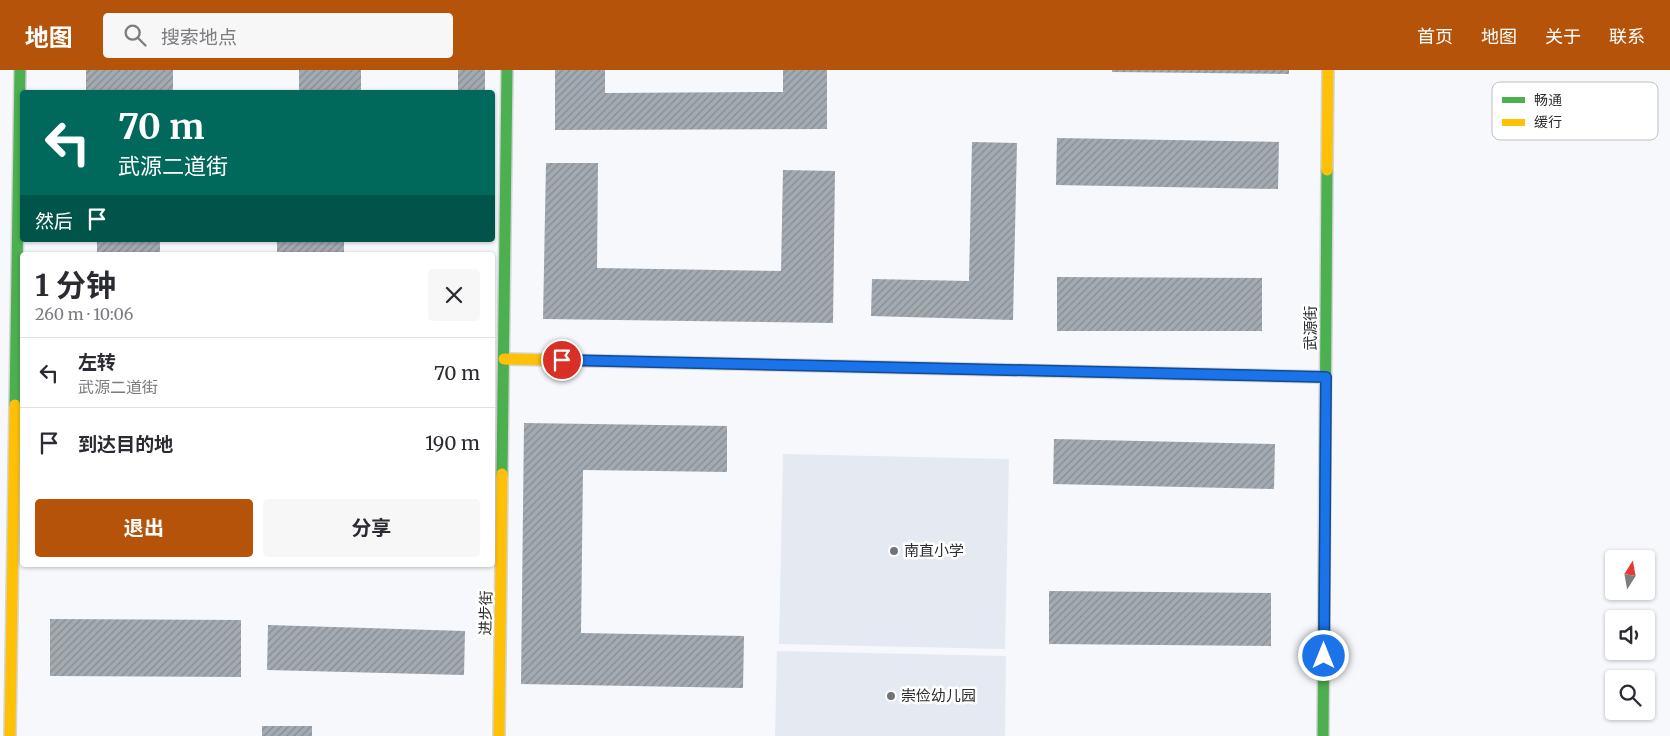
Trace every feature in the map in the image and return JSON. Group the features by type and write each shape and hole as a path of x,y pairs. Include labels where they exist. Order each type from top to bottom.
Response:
{"street":[{"path":"10,736 20,70"},
{"name":"进步街","path":"499,736 507,70"},
{"name":"武源街","path":"1323,736 1328,70"},
{"path":"504,359 1326,377"}],"shaded area":[{"name":"南直小学","path":"783,454 1009,459 1005,649 779,644"},
{"name":"崇俭幼儿园","path":"777,651 1006,656 1005,736 775,736"}],"building":[{"path":"86,70 173,70 173,90 86,90"},
{"path":"299,70 361,70 361,90 299,90"},
{"path":"458,70 485,70 485,90 458,90"},
{"path":"555,70 605,70 605,93 783,92 783,70 827,70 827,129 555,130"},
{"path":"1112,70 1289,70 1289,74 1112,72"},
{"path":"1057,138 1279,142 1278,189 1056,185"},
{"path":"972,142 1017,143 1013,320 871,316 872,279 969,281"},
{"path":"546,163 598,163 597,268 781,271 783,170 835,171 833,323 543,319"},
{"path":"97,242 160,242 160,252 97,252"},
{"path":"277,242 344,242 344,252 277,252"},
{"path":"1057,277 1262,278 1262,331 1057,331"},
{"path":"524,423 727,426 727,472 583,470 581,633 744,636 743,688 521,684"},
{"path":"1054,439 1275,444 1274,489 1053,484"},
{"path":"1049,591 1271,593 1271,646 1049,644"},
{"path":"50,619 241,620 241,677 50,676"},
{"path":"268,625 465,631 464,675 267,670"},
{"path":"262,726 312,726 312,736 262,736"}],"traffic: fast":[{"path":"15,405 20,70"},
{"path":"502,474 507,70"},
{"path":"1323,736 1327,170"},
{"path":"828,366 1326,377"}],"traffic: slow":[{"path":"1327,170 1328,70"},
{"path":"504,359 828,366"},
{"path":"10,736 15,405"},
{"path":"499,736 502,474"}],"place":[{"name":"南直小学","path":"894,551"},
{"name":"崇俭幼儿园","path":"891,696"}],"route":[{"path":"562,360 1326,377 1324,656"}]}
